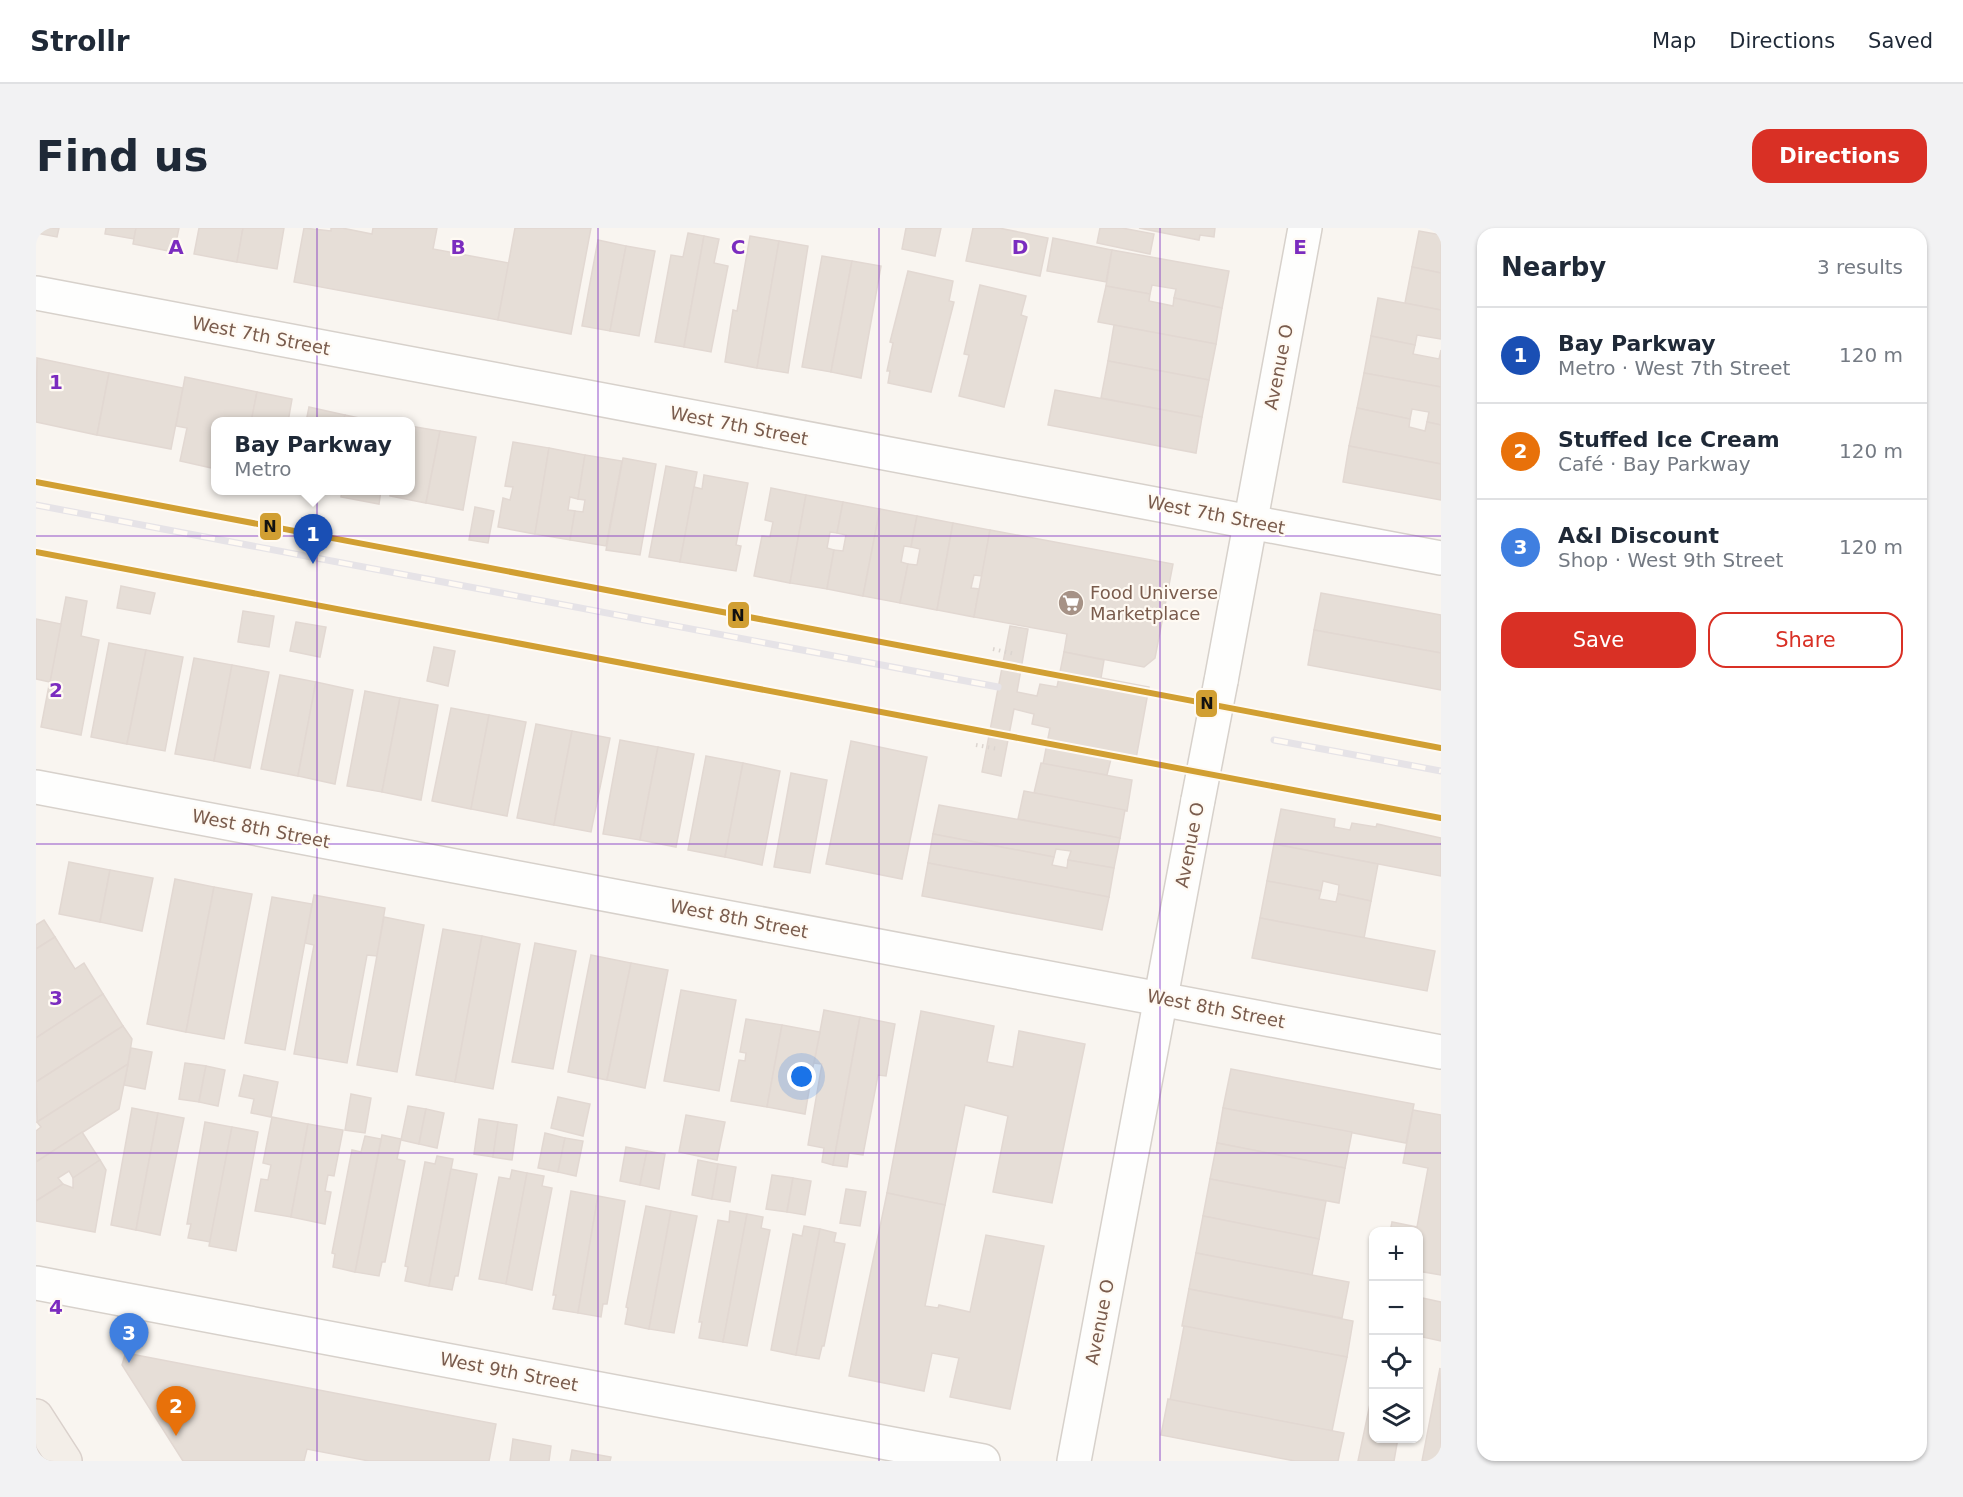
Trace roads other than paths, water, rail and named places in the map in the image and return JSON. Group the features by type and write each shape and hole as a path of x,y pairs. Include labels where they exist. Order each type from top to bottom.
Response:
{"main road":[{"path":"36,1416 65,1461"}],"street":[{"name":"Avenue O","path":"1074,1461 1305,228"},
{"name":"West 7th Street","path":"36,294 1441,558"},
{"name":"West 8th Street","path":"36,787 1441,1052"},
{"name":"West 9th Street","path":"36,1283 983,1461"}],"railway":[{"path":"36,505 998,687"},
{"path":"1274,740 1441,771"}],"place":[{"name":"Bay Parkway","path":"313,564"},
{"name":"Food Universe Marketplace","path":"1071,603"},
{"name":"A&I Discount","path":"129,1363"},
{"name":"Stuffed Ice Cream","path":"176,1436"}]}
